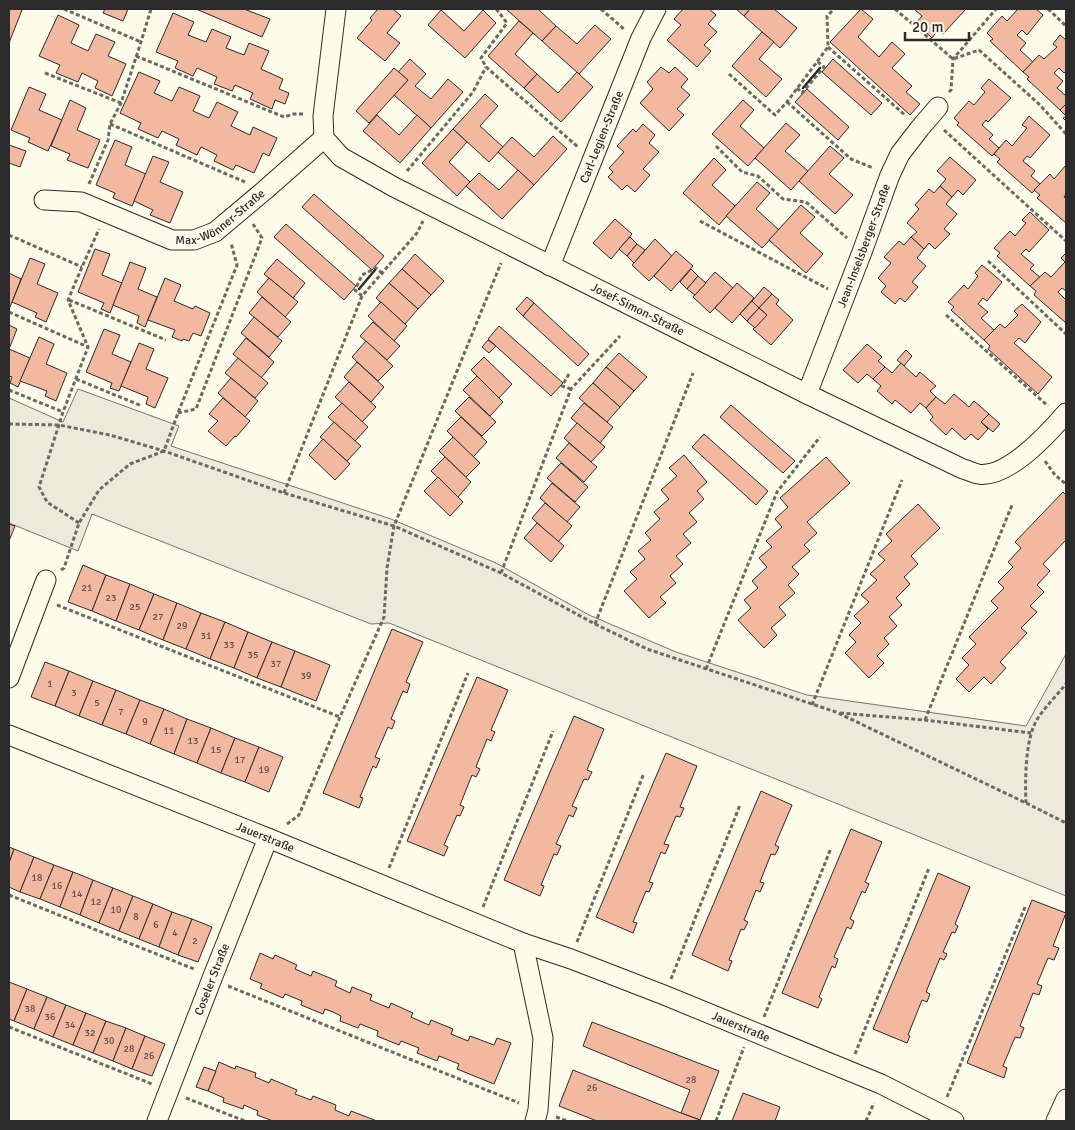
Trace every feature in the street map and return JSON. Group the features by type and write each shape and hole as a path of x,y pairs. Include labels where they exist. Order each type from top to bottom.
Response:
{"street":[{"path":"324,138 323,116 336,9"},
{"name":"Carl-Legien-Straße","path":"550,266 641,38 656,9"},
{"name":"Jean-Inselsberger-Straße","path":"807,394 890,175 900,154 929,117"},
{"name":"Josef-Simon-Straße","path":"324,138 340,157 394,186 807,394 963,469 980,474 996,472 1016,461 1034,447 1064,415"},
{"name":"Max-Wönner-Straße","path":"44,200 82,202 172,240 194,240 216,232 324,138"},
{"path":"9,678 46,580"},
{"name":"Jauerstraße","path":"9,735 268,838 523,943 571,959 664,995 882,1084 947,1117"},
{"name":"Coseler Straße","path":"157,1121 212,976 268,838"},
{"path":"523,943 543,1038 537,1116"},
{"path":"1056,1121 1066,1098"}],"path":[{"path":"64,9 142,42"},
{"path":"82,202 108,140 110,124 121,104 151,9"},
{"path":"498,9 507,23 481,58 486,67 593,161"},
{"path":"601,9 626,30 641,38"},
{"path":"729,74 775,115 828,47 827,16 834,9"},
{"path":"895,9 953,59"},
{"path":"929,117 951,90 953,59 996,9"},
{"path":"1048,9 1066,26"},
{"path":"828,47 929,117 1066,241"},
{"path":"953,59 979,50 1040,105 1066,134"},
{"path":"136,56 284,117 294,114 323,116"},
{"path":"797,88 802,92 824,68 817,61"},
{"path":"394,186 473,92 486,67"},
{"path":"44,73 121,104"},
{"path":"787,102 851,159 890,175"},
{"path":"110,124 265,190"},
{"path":"716,146 742,172 758,176 783,199 806,202 862,252"},
{"path":"284,493 362,296 417,233 431,205"},
{"path":"178,413 196,409 262,238 243,209"},
{"path":"79,523 47,502 39,486 63,412 88,347 68,300 106,213"},
{"path":"700,221 844,298"},
{"path":"46,580 64,568 79,523 99,490 130,464 164,451 237,265 226,223"},
{"path":"9,235 82,266"},
{"path":"268,838 299,815 384,617 387,568 394,526 508,244"},
{"path":"988,261 1066,334"},
{"path":"362,296 355,290 362,276 376,268 382,273"},
{"path":"68,300 166,340"},
{"path":"9,312 88,347"},
{"path":"946,315 1064,415"},
{"path":"501,573 571,389 620,336"},
{"path":"595,624 693,373"},
{"path":"569,374 562,386 571,389"},
{"path":"76,379 142,406"},
{"path":"9,390 63,412"},
{"path":"9,424 59,425 110,435 164,451 284,493 394,526 501,573 595,624 647,649 836,712 1026,802 1066,823"},
{"path":"706,669 777,492 820,437"},
{"path":"1034,447 1055,475 1066,484"},
{"path":"812,704 902,480"},
{"path":"925,720 1012,505"},
{"path":"40,598 340,718"},
{"path":"382,885 468,673"},
{"path":"1026,802 1025,774 1031,733 1037,719 1066,684"},
{"path":"836,712 925,720 1031,733"},
{"path":"476,924 553,731"},
{"path":"571,959 644,773"},
{"path":"664,995 740,805"},
{"path":"716,1121 831,848"},
{"path":"848,1070 929,868"},
{"path":"9,895 212,976 225,985 537,1116 568,1121"},
{"path":"947,1117 1024,907"},
{"path":"9,1027 246,1121"}],"shaded area":[{"path":"78,389 179,426 171,446 391,519 496,563 589,615 676,652 807,695 1026,726 1066,654 1066,896 389,623 371,624 92,514 78,551 9,523 9,398 63,422"}],"building":[{"path":"9,9 22,10 9,43"},
{"path":"105,9 128,9 123,21 103,13"},
{"path":"196,9 244,9 270,19 262,37"},
{"path":"378,9 393,9 401,16 387,33 400,43 385,61 357,38 372,20 370,18"},
{"path":"506,9 538,9 556,26 542,41"},
{"path":"683,9 709,9 716,15 708,24 717,32 704,45 711,51 697,67 667,40 681,25 674,19"},
{"path":"736,9 750,9 744,16"},
{"path":"750,9 774,9 797,28 780,48 744,16"},
{"path":"861,9 873,19 858,37 879,57 892,42 905,54 892,68 912,86 906,92 920,104 910,115 830,42"},
{"path":"914,9 966,9 943,34 938,30 932,38 916,23 922,16"},
{"path":"1018,9 1036,9 1043,15 1027,35 1022,30 1017,35 1026,43 1020,50 1033,62 1023,72 990,41 993,39 987,33 1002,16 1007,21"},
{"path":"441,10 464,31 483,10 496,23 465,58 428,25"},
{"path":"173,13 194,22 188,35 206,42 212,29 231,37 226,48 244,55 249,43 269,51 261,69 283,79 279,89 289,93 285,104 275,100 272,109 250,99 253,93 235,85 232,91 214,84 217,77 197,68 193,76 175,68 178,61 156,52"},
{"path":"58,15 79,25 71,43 88,51 96,34 115,42 108,56 126,64 112,96 95,88 98,81 82,73 78,82 56,73 60,65 39,56"},
{"path":"519,21 533,33 515,54 537,74 524,88 488,56"},
{"path":"595,25 611,39 579,74 542,41 556,26 577,44"},
{"path":"762,32 774,42 759,59 782,79 766,97 732,66"},
{"path":"1060,35 1066,40 1066,71 1064,73 1059,68 1054,73 1063,81 1057,88 1066,96 1066,104 1060,110 1027,79 1029,77 1023,72 1039,55 1044,59 1057,47 1053,44"},
{"path":"410,59 426,74 415,86 431,99 448,79 463,92 431,128 394,95 408,80 398,72"},
{"path":"833,59 882,103 871,115 822,72"},
{"path":"661,67 669,73 675,67 688,79 681,87 690,95 677,109 684,115 669,131 640,103 653,89 647,82"},
{"path":"394,68 408,80 369,123 356,111"},
{"path":"139,72 160,81 154,93 172,101 179,87 200,96 193,111 209,118 217,102 238,112 231,126 250,135 253,127 277,138 269,156 263,153 254,173 236,165 233,170 214,161 217,155 201,147 197,155 176,145 179,139 162,131 158,138 138,129 141,123 120,113"},
{"path":"577,72 593,87 561,122 524,88 537,74 558,93"},
{"path":"989,79 1011,98 988,122 986,120 982,125 993,135 989,139 999,148 992,156 957,125 959,123 954,118 969,101 974,105 985,92 981,88"},
{"path":"29,87 46,94 39,110 62,120 48,151 28,142 30,138 11,130"},
{"path":"807,89 849,127 838,140 795,102"},
{"path":"485,94 498,106 480,126 503,147 489,162 453,129"},
{"path":"70,100 86,108 77,130 100,140 88,168 67,160 70,154 51,146"},
{"path":"743,100 754,110 740,126 764,148 748,166 712,134"},
{"path":"1066,104 1066,116 1060,110"},
{"path":"377,115 399,135 417,115 431,128 400,163 363,131"},
{"path":"1029,116 1050,135 1030,158 1027,156 1023,161 1035,171 1031,176 1040,184 1032,193 997,162 1000,159 994,154 1006,140 1012,146 1027,128 1022,125"},
{"path":"786,123 800,135 785,151 808,171 791,190 755,158"},
{"path":"643,124 655,135 649,143 659,152 643,169 650,175 635,192 627,185 622,190 608,177 613,172 609,168 624,152 617,146 633,129 636,132"},
{"path":"453,129 467,142 449,162 470,182 457,196 422,163"},
{"path":"553,136 567,149 534,185 498,152 512,137 534,157"},
{"path":"115,140 132,147 125,165 146,174 132,206 113,198 115,193 96,185"},
{"path":"9,145 26,151 20,167 9,163"},
{"path":"830,146 844,158 829,174 853,195 835,214 799,181"},
{"path":"153,156 169,162 160,182 183,192 170,223 150,215 153,210 134,201"},
{"path":"950,157 976,180 963,195 958,190 952,197 940,186 946,179 937,171"},
{"path":"714,158 726,170 712,185 735,206 719,225 683,193"},
{"path":"1066,165 1066,194 1064,197 1066,199 1066,223 1037,198 1040,195 1034,190 1050,174 1054,179"},
{"path":"518,170 534,185 502,219 466,186 479,173 499,190"},
{"path":"757,182 770,193 756,209 779,230 762,248 726,216"},
{"path":"940,186 952,197 946,204 957,214 944,229 950,234 935,249 929,243 924,249 911,237 917,232 907,223 919,209 915,205 929,189 934,193"},
{"path":"314,194 384,256 372,270 302,207"},
{"path":"801,205 815,217 800,233 823,254 806,273 769,240"},
{"path":"1030,212 1049,230 1029,252 1026,249 1021,254 1034,265 1030,269 1040,277 1030,286 997,256 1000,253 994,248 1010,231 1015,236 1026,223 1022,220"},
{"path":"615,219 632,234 611,259 593,243"},
{"path":"286,224 356,286 344,300 274,237"},
{"path":"630,237 637,244 627,256 619,249"},
{"path":"911,237 924,249 917,258 926,266 912,282 918,287 905,302 900,298 895,304 881,292 886,286 878,278 891,263 884,257 899,241 904,245"},
{"path":"655,239 672,256 649,281 632,265"},
{"path":"637,244 645,250 634,263 627,256"},
{"path":"95,249 110,254 102,275 122,283 110,313 101,309 104,303 78,292"},
{"path":"676,251 693,266 671,291 654,276"},
{"path":"1066,253 1066,291 1062,288 1058,292 1066,300 1066,323 1034,295 1036,291 1030,286 1045,272 1051,277 1065,262 1061,258"},
{"path":"415,254 444,281 431,295 402,269"},
{"path":"30,258 45,264 37,284 58,293 46,322 35,317 37,313 12,302"},
{"path":"277,259 305,283 293,298 264,274"},
{"path":"130,262 146,268 138,289 157,297 145,327 137,323 139,316 113,305"},
{"path":"982,265 1002,282 987,301 983,298 978,304 988,312 981,318 994,330 984,340 951,310 954,307 948,302 964,285 968,289 978,276 975,273"},
{"path":"402,269 431,295 418,309 389,283"},
{"path":"691,269 698,276 687,289 680,282"},
{"path":"715,272 733,288 710,313 693,297"},
{"path":"9,273 21,279 10,307 9,307"},
{"path":"698,276 706,283 695,295 687,289"},
{"path":"165,278 181,285 174,301 193,309 195,306 210,313 201,336 193,333 189,341 183,339 182,341 172,337 175,330 148,320"},
{"path":"269,278 298,302 285,317 257,292"},
{"path":"389,283 418,309 405,324 376,298"},
{"path":"737,283 754,298 732,323 715,308"},
{"path":"764,287 772,294 759,308 752,301"},
{"path":"772,294 779,300 776,304 793,320 771,345 753,329 767,315 759,308"},
{"path":"262,297 291,322 278,337 249,313"},
{"path":"527,297 534,303 523,316 516,309"},
{"path":"752,301 759,308 747,321 740,314"},
{"path":"381,302 407,326 394,341 368,316"},
{"path":"534,303 589,354 578,366 523,316"},
{"path":"1022,304 1041,322 1025,343 1019,338 1014,343 1052,377 1038,394 988,349 990,346 984,340 1000,324 1005,328 1018,315 1014,311"},
{"path":"759,308 767,315 755,328 747,321"},
{"path":"254,317 282,341 269,357 241,333"},
{"path":"373,322 400,346 387,360 360,336"},
{"path":"9,325 17,329 9,349"},
{"path":"499,326 563,383 551,396 488,339"},
{"path":"104,329 120,335 112,354 131,362 119,391 110,388 112,383 86,372"},
{"path":"39,337 54,344 46,364 67,373 56,401 45,396 47,391 20,381"},
{"path":"246,338 274,362 261,378 233,354"},
{"path":"488,340 496,346 489,353 482,347"},
{"path":"366,341 393,366 378,381 352,357"},
{"path":"139,343 154,349 146,369 168,378 155,408 146,404 148,397 121,386"},
{"path":"867,344 882,357 878,361 885,367 873,379 867,374 858,383 843,370"},
{"path":"9,349 30,358 18,387 10,383 12,377 9,376"},
{"path":"906,350 912,356 904,366 897,360"},
{"path":"619,353 647,377 634,391 606,367"},
{"path":"484,357 512,384 499,398 471,370"},
{"path":"238,358 268,383 255,398 225,373"},
{"path":"357,362 384,387 371,402 344,377"},
{"path":"901,363 916,377 920,372 936,386 930,391 936,397 926,408 920,403 911,413 895,400 892,404 877,391 881,386 873,379 885,367 892,373"},
{"path":"606,367 634,391 620,407 593,383"},
{"path":"477,376 503,402 490,416 463,390"},
{"path":"231,378 258,401 245,417 218,393"},
{"path":"349,382 376,407 362,422 335,397"},
{"path":"593,383 620,407 607,422 579,398"},
{"path":"954,394 969,407 974,401 989,414 981,422 988,429 978,440 971,434 965,440 952,428 946,435 930,420 933,417 926,408 936,397 945,404"},
{"path":"469,397 496,422 482,436 455,411"},
{"path":"223,398 250,421 226,446 208,431 218,421 209,414"},
{"path":"342,403 368,427 355,441 328,417"},
{"path":"584,403 613,427 600,443 571,418"},
{"path":"731,405 795,461 783,473 720,417"},
{"path":"989,414 1000,424 993,432 981,422"},
{"path":"461,417 487,442 473,457 447,431"},
{"path":"334,422 361,446 347,461 320,437"},
{"path":"577,423 605,447 591,462 564,438"},
{"path":"704,434 768,491 756,505 692,447"},
{"path":"453,437 480,463 466,477 439,451"},
{"path":"323,439 350,464 335,480 309,455"},
{"path":"569,443 597,467 584,482 556,458"},
{"path":"684,455 707,482 697,491 704,499 689,513 697,522 683,534 691,543 676,556 683,564 670,576 676,583 660,597 666,603 649,618 624,591 637,579 630,572 645,559 638,551 651,540 645,533 660,519 654,512 669,499 661,490 677,476 669,468"},
{"path":"445,457 471,482 458,497 431,471"},
{"path":"826,457 850,483 807,522 817,533 804,545 810,551 792,567 799,574 788,585 795,593 779,607 786,615 771,628 777,635 764,648 738,620 751,608 744,600 758,588 752,581 767,567 759,558 772,547 766,541 782,527 775,519 788,507 780,498"},
{"path":"561,463 588,487 575,502 547,478"},
{"path":"438,477 463,502 450,516 424,491"},
{"path":"552,483 580,507 567,522 540,498"},
{"path":"1063,492 1066,495 1066,540 1043,564 1050,571 1037,585 1044,592 1030,606 1037,612 1021,628 1027,633 1000,662 1006,668 991,684 984,677 969,692 956,679 969,665 962,658 976,644 969,637 998,608 991,601 1004,588 998,582 1013,567 1008,562 1021,548 1015,542"},
{"path":"545,503 572,526 558,542 532,518"},
{"path":"918,504 940,528 911,556 918,564 904,577 910,584 896,598 902,605 889,617 897,626 884,638 889,644 877,656 884,663 869,678 845,653 856,642 849,635 861,623 854,616 869,602 861,595 877,580 870,574 885,560 878,554 892,541 886,534"},
{"path":"537,523 564,546 551,562 524,538"},
{"path":"9,524 15,526 9,541"},
{"path":"83,565 106,575 92,611 68,602"},
{"path":"106,575 130,584 116,621 92,611"},
{"path":"130,584 154,594 139,630 116,621"},
{"path":"154,594 177,603 163,640 139,630"},
{"path":"177,603 201,613 186,649 163,640"},
{"path":"201,613 225,622 210,659 186,649"},
{"path":"225,622 248,632 234,668 210,659"},
{"path":"392,629 423,642 406,682 410,684 407,693 403,691 391,719 395,721 392,729 388,727 375,757 380,759 376,768 373,766 360,797 363,798 359,808 323,793"},
{"path":"248,632 272,642 257,678 234,668"},
{"path":"272,642 295,651 281,687 257,678"},
{"path":"295,651 330,665 316,701 281,687"},
{"path":"45,662 69,671 55,706 31,697"},
{"path":"69,671 93,681 79,716 55,706"},
{"path":"477,677 508,690 491,730 495,732 491,741 487,739 476,767 480,769 476,777 472,775 460,805 464,807 460,816 457,815 444,845 448,847 444,856 407,841"},
{"path":"93,681 116,690 102,725 79,716"},
{"path":"116,690 140,700 126,734 102,725"},
{"path":"140,700 164,709 150,744 126,734"},
{"path":"164,709 187,719 174,754 150,744"},
{"path":"574,716 604,729 587,770 592,772 588,780 584,779 572,806 577,808 573,817 569,815 556,844 561,846 557,855 554,854 541,885 544,886 540,896 504,880"},
{"path":"187,719 211,728 197,763 174,754"},
{"path":"211,728 235,738 221,773 197,763"},
{"path":"235,738 259,747 245,782 221,773"},
{"path":"259,747 283,757 269,792 245,782"},
{"path":"666,753 697,766 680,807 684,808 680,817 676,816 664,844 669,845 665,854 661,852 649,882 653,883 649,892 646,891 633,922 637,923 633,933 596,917"},
{"path":"761,791 792,805 775,845 779,847 775,855 771,854 760,882 764,883 760,892 756,890 744,920 748,922 744,930 741,929 729,960 732,961 728,971 692,955"},
{"path":"851,829 882,842 865,882 869,884 865,893 862,891 850,919 854,921 851,929 847,927 834,957 838,959 835,968 832,966 819,997 822,999 818,1008 782,993"},
{"path":"9,847 14,849 9,863"},
{"path":"14,849 34,857 20,892 9,887 9,863"},
{"path":"34,857 54,865 40,899 20,892"},
{"path":"54,865 73,872 60,907 40,899"},
{"path":"73,872 93,880 80,915 60,907"},
{"path":"938,873 970,887 955,924 958,926 955,933 952,932 943,952 947,954 944,960 940,958 926,992 930,994 927,1002 922,1000 908,1035 910,1036 907,1043 873,1029"},
{"path":"93,880 113,888 99,923 80,915"},
{"path":"113,888 133,896 119,931 99,923"},
{"path":"133,896 153,904 139,939 119,931"},
{"path":"1032,900 1066,913 1053,946 1059,948 1054,960 1048,958 1037,984 1042,986 1039,995 1033,993 1020,1026 1024,1028 1020,1038 1015,1037 1003,1066 1007,1068 1004,1078 967,1063"},
{"path":"153,904 172,912 159,947 139,939"},
{"path":"172,912 192,919 178,955 159,947"},
{"path":"192,919 212,927 198,962 178,955"},
{"path":"260,953 273,959 275,955 297,965 295,969 311,976 313,971 337,981 335,986 350,993 352,987 372,995 370,1000 389,1008 391,1003 413,1013 411,1017 429,1025 431,1020 453,1029 451,1034 468,1041 470,1036 494,1045 497,1038 511,1043 494,1084 457,1069 459,1064 439,1056 437,1061 417,1053 419,1048 401,1041 399,1045 377,1036 378,1031 360,1024 358,1028 340,1021 341,1016 333,1012 325,1009 323,1014 301,1005 302,1001 285,994 283,998 260,988 262,984 250,979"},
{"path":"9,982 27,989 14,1021 9,1019"},
{"path":"27,989 47,997 34,1029 14,1021"},
{"path":"47,997 66,1005 53,1037 34,1029"},
{"path":"66,1005 86,1013 73,1045 53,1037"},
{"path":"86,1013 106,1021 93,1053 73,1045"},
{"path":"106,1021 126,1028 113,1061 93,1053"},
{"path":"592,1022 719,1071 700,1120 681,1113 690,1090 583,1046"},
{"path":"126,1028 145,1036 132,1069 113,1061"},
{"path":"145,1036 165,1044 152,1076 132,1069"},
{"path":"219,1062 235,1069 236,1066 256,1073 255,1077 269,1083 271,1079 297,1090 295,1094 311,1100 313,1096 336,1105 335,1110 349,1116 351,1111 377,1121 273,1121 257,1115 258,1111 244,1105 243,1109 223,1102 224,1098 208,1091"},
{"path":"204,1067 216,1071 208,1091 196,1087"},
{"path":"573,1070 700,1120 597,1121 559,1106"},
{"path":"743,1093 780,1107 775,1121 732,1121"}],"wall":[{"path":"803,88 820,68"},
{"path":"359,289 375,270"}]}
